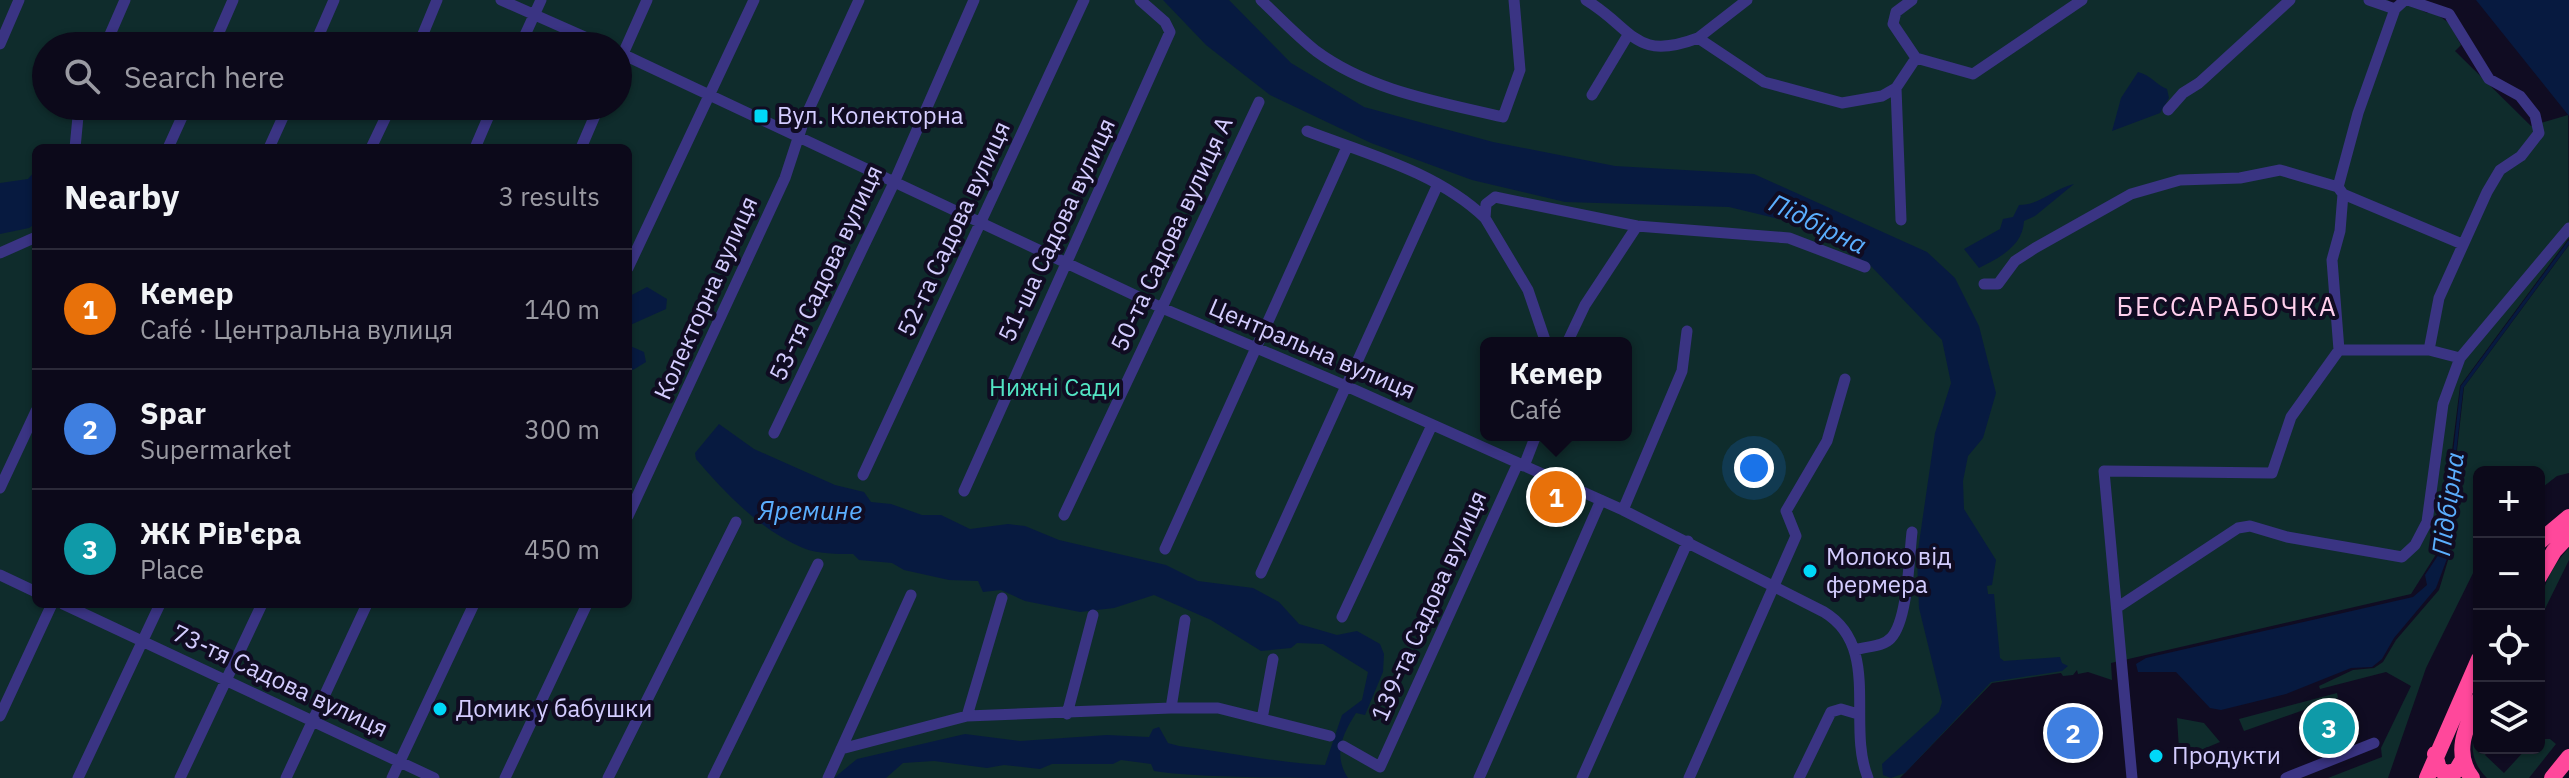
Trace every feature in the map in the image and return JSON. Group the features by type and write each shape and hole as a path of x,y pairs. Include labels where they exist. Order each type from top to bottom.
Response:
{"highway":[{"path":"2544,538 2569,517"},
{"path":"2545,567 2569,535"},
{"path":"2427,778 2473,672"},
{"path":"2472,778 2463,759 2464,730 2473,711"},
{"path":"2435,754 2439,769 2445,773 2456,771 2463,759"},
{"path":"2552,778 2569,757"}],"street":[{"path":"0,44 19,0"},
{"path":"111,32 125,0"},
{"path":"219,32 233,0"},
{"path":"320,32 334,0"},
{"path":"424,32 437,0"},
{"path":"501,0 573,32"},
{"path":"526,32 541,0"},
{"path":"631,32 647,0"},
{"path":"632,259 754,0"},
{"name":"Колекторна вулиця","path":"632,507 785,178 798,139 859,0"},
{"name":"53-тя Садова вулиця","path":"774,433 894,183 974,0"},
{"name":"52-га Садова вулиця","path":"863,475 1084,0"},
{"name":"51-ша Садова вулиця","path":"964,491 1021,359 1069,264 1170,32 1165,22 1140,0"},
{"path":"1261,0 1317,51 1349,71 1397,91 1503,117 1520,70 1514,0"},
{"path":"1586,0 1604,4 1628,35 1659,49 1698,38 1747,0"},
{"path":"1912,0 1896,12 1893,24 1916,58 1973,74 2082,0"},
{"path":"2168,110 2183,93 2199,83 2290,0"},
{"path":"2369,0 2395,9"},
{"path":"2132,778 2104,471 2272,473 2291,417 2339,350 2332,260 2340,231 2340,190 2358,113 2395,9 2407,0 2449,14 2489,79 2520,96 2535,115 2539,133 2521,156 2500,170 2462,244 2439,298 2429,350"},
{"path":"1592,95 1628,35"},
{"path":"1698,38 1764,82 1842,103 1882,96 1896,88 1916,58"},
{"name":"Центральна вулиця","path":"632,62 708,93 798,139 1162,308 1346,386 1688,541 1836,619 1846,629 1855,650"},
{"path":"1896,88 1901,220"},
{"name":"50-та Садова вулиця А","path":"1064,515 1188,246 1259,102"},
{"path":"75,144 78,120"},
{"path":"170,144 181,120"},
{"path":"271,144 282,120"},
{"path":"373,144 384,120"},
{"path":"477,144 487,120"},
{"path":"583,144 593,120"},
{"path":"1307,131 1438,184 1482,215 1528,290 1544,337"},
{"path":"1165,549 1347,147"},
{"path":"1984,284 1998,284 2015,261 2035,248 2143,190 2180,180 2240,178 2280,170 2340,190 2462,244"},
{"path":"1261,573 1438,184"},
{"path":"1482,215 1486,204 1495,197 1637,226 1789,238 1865,267"},
{"path":"1570,337 1585,305 1637,226"},
{"path":"2118,607 2238,528 2250,526 2287,537 2402,557 2415,545 2427,522 2443,404 2460,358 2569,228"},
{"path":"1,254 32,239"},
{"path":"1623,510 1682,371 1687,331"},
{"path":"2339,350 2429,350 2460,358"},
{"path":"1689,778 1796,536 1786,511 1789,501 1827,441 1845,379"},
{"path":"0,488 32,420"},
{"path":"1342,617 1432,425"},
{"name":"139-та Садова вулиця","path":"1343,746 1380,767 1533,441"},
{"path":"1479,778 1601,500"},
{"path":"608,778 736,522"},
{"path":"1868,778 1860,746 1855,650 1883,644 1892,637 1901,620 1912,532"},
{"path":"1582,778 1688,541"},
{"path":"713,778 818,564"},
{"path":"0,575 32,590"},
{"path":"828,778 911,595"},
{"path":"967,716 1002,598"},
{"path":"0,716 50,608"},
{"name":"73-тя Садова вулиця","path":"71,608 434,778"},
{"path":"78,778 158,608"},
{"path":"180,778 260,608"},
{"path":"286,778 365,608"},
{"path":"392,778 472,608"},
{"path":"505,778 585,608"},
{"path":"1067,714 1093,615"},
{"path":"1171,708 1185,620"},
{"path":"1262,719 1273,659"},
{"path":"841,749 967,716 1171,708 1218,708 1330,736"},
{"path":"1799,778 1831,712 1841,709 1858,714"},
{"path":"2286,778 2374,743"}],"green space":[{"name":"Нижні Сади","path":"0,0 2388,0 2400,10 2405,2 2427,13 2431,10 2449,23 2461,45 2455,51 2531,126 2568,115 2569,238 2460,386 2440,548 2411,594 2111,663 2112,680 2088,672 2078,674 2077,670 2073,675 2063,676 2061,673 1992,683 1900,778 0,778"},
{"path":"2569,245 2569,473 2557,476 2545,485 2545,466 2473,466 2473,573 2426,668 2388,778 2328,778 2382,757 2381,748 2411,686 2386,672 2320,689 2319,686 2353,670 2374,668 2383,662 2396,640 2439,590 2449,557 2447,541 2464,387"},
{"path":"2569,548 2569,560 2545,609 2545,586"},
{"path":"2337,693 2338,698 2244,731 2239,719"},
{"path":"2177,718 2204,723 2220,742 2189,755 2179,749"},
{"path":"2545,739 2556,744 2529,778 2487,778 2473,754 2486,754 2504,773 2521,754 2545,754"}],"water":[{"path":"1163,0 1229,0 1291,63 1364,107 1493,142 1615,166 1754,174 1927,252 1955,278 1979,326 1996,393 1983,438 1968,456 1963,481 1964,509 1996,560 1992,585 1987,586 1988,594 1994,594 2000,658 2004,661 2060,657 2062,663 2068,666 2062,671 1991,682 1905,773 1891,778 1883,775 1882,764 1939,712 1942,702 1919,608 1917,557 1935,433 1951,383 1942,340 1869,264 1800,224 1729,207 1565,202 1472,180 1371,143 1270,95 1206,45"},
{"path":"2476,0 2569,0 2569,116"},
{"path":"2138,72 2167,89 2169,98 2160,113 2112,131 2121,98"},
{"path":"32,174 32,226 0,234 0,183 28,179"},
{"path":"2074,184 2035,216 2024,221 2015,244 1994,260 1979,268 1964,249 2000,229 2003,219 2013,217 2019,205 2034,202"},
{"path":"647,287 667,299 666,309 632,324 632,295"},
{"path":"632,347 644,352 646,362 633,370"},
{"name":"Яремине","path":"719,424 754,449 835,485 864,492 871,502 891,504 922,515 941,515 970,529 1008,524 1025,526 1059,540 1166,565 1198,581 1253,588 1279,602 1299,624 1337,635 1357,631 1380,644 1384,654 1383,672 1365,715 1356,713 1343,737 1340,753 1348,778 1173,773 1154,771 1151,764 1121,760 1113,764 1052,764 1040,769 1004,765 987,768 934,761 903,763 886,778 834,778 857,759 965,734 1020,741 1107,735 1149,737 1153,729 1159,727 1168,743 1179,746 1325,765 1342,715 1362,700 1368,672 1323,644 1297,643 1291,648 1261,651 1211,620 1154,595 1114,608 1080,612 1025,601 1001,590 983,592 978,581 949,580 904,570 892,563 859,560 853,554 821,553 803,548 758,521 696,459 695,453"},
{"path":"2445,551 2448,556 2436,588 2394,638 2382,659 2372,667 2351,668 2286,694 2221,710 2210,708 2176,672 2138,672 2136,664 2146,658 2413,597 2427,585 2425,575 2439,554"}],"waterway":[{"name":"Підбірна","path":"2443,555 2462,387 2569,242"}],"place":[{"name":"Вул. Колекторна","path":"761,116"},
{"name":"Кемер","path":"1556,497"},
{"name":"Молоко від фермера","path":"1810,571"},
{"name":"Домик у бабушки","path":"440,709"},
{"name":"ЖК Рів'єра","path":"2329,728"},
{"name":"Spar","path":"2073,733"},
{"name":"Продукти","path":"2156,756"}],"district":[{"name":"БЕССАРАБОЧКА","path":"2227,307"}]}
